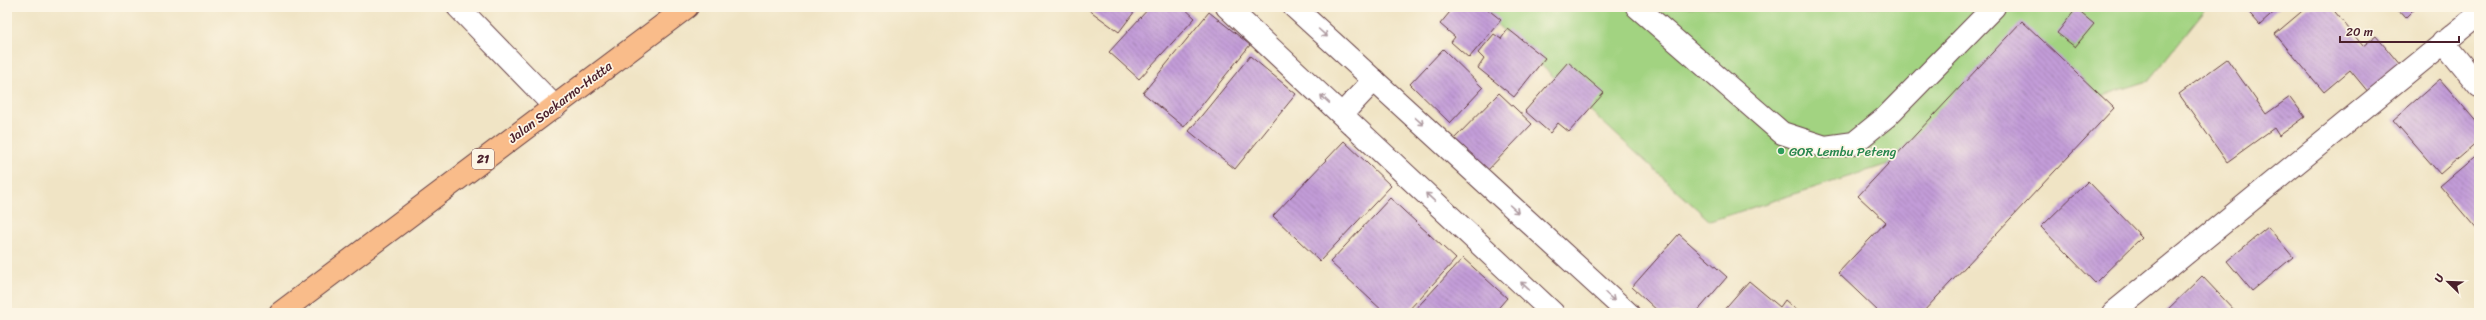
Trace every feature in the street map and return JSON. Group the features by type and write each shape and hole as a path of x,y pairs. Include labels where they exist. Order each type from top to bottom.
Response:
{"highway":[{"name":"Jalan Soekarno-Hatta","path":"280,313 688,7"}],"street":[{"path":"458,7 555,107"},
{"path":"1227,7 1553,313"},
{"path":"1294,7 1628,313"},
{"path":"1637,7 1782,133 1825,147 1854,142 1886,117 1994,7"},
{"path":"2113,313 2479,14"},
{"path":"2443,42 2479,86"},
{"path":"1342,114 1374,80"}],"green space":[{"name":"GOR Lembu Peteng","path":"1478,7 2207,7 2148,81 1710,221"}],"building":[{"path":"1085,7 1138,7 1119,32"},
{"path":"1150,7 1183,7 1195,18 1139,79 1109,52"},
{"path":"1454,7 1485,7 1501,20 1469,58 1451,42 1455,37 1440,24"},
{"path":"2244,7 2280,7 2260,25"},
{"path":"2307,7 2331,7 2363,46 2376,36 2401,66 2369,93 2350,70 2324,92 2275,34"},
{"path":"2395,7 2416,7 2405,18"},
{"path":"2076,9 2094,24 2075,47 2057,33"},
{"path":"1209,12 1250,45 1184,127 1143,93"},
{"path":"2022,21 2114,108 1922,313 1880,313 1838,273 1886,222 1858,196"},
{"path":"1508,29 1545,58 1514,97 1478,68 1484,59 1478,53 1494,34 1501,39"},
{"path":"1443,49 1483,88 1450,123 1410,84"},
{"path":"1250,56 1296,94 1235,169 1189,131"},
{"path":"2227,59 2266,114 2290,97 2305,117 2279,136 2274,128 2227,162 2179,94"},
{"path":"1568,62 1604,93 1569,132 1558,123 1550,133 1525,111"},
{"path":"2440,79 2479,125 2479,140 2440,174 2393,120"},
{"path":"1499,93 1532,124 1485,173 1452,141"},
{"path":"1344,141 1391,186 1320,261 1273,216"},
{"path":"2479,153 2479,232 2440,186"},
{"path":"2088,181 2142,237 2095,283 2041,227"},
{"path":"1390,198 1456,259 1406,313 1385,313 1330,262"},
{"path":"2268,227 2293,257 2252,291 2227,261"},
{"path":"1679,234 1727,277 1696,313 1660,313 1632,287"},
{"path":"1463,258 1507,298 1494,313 1412,313"},
{"path":"2202,276 2237,313 2164,313"},
{"path":"1749,281 1780,307 1785,300 1800,313 1721,313"}],"place":[{"name":"GOR Lembu Peteng","path":"1781,151"}]}
